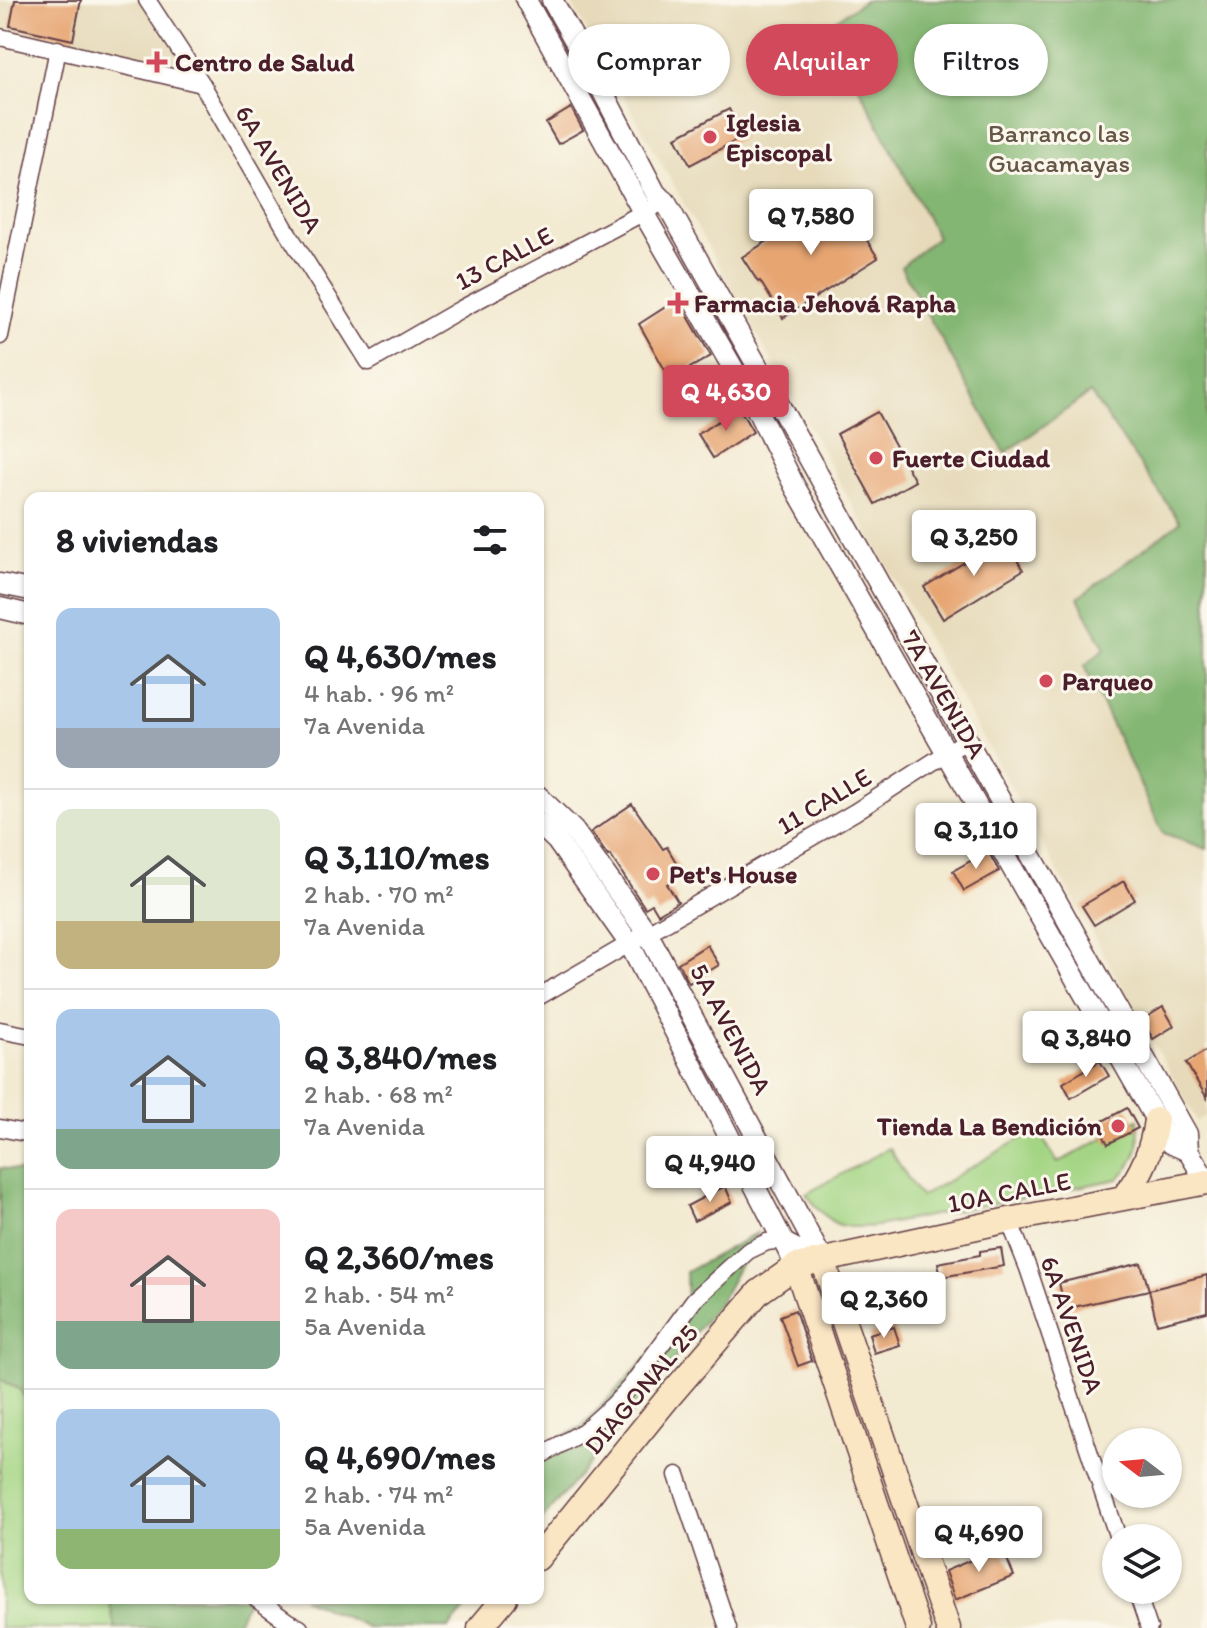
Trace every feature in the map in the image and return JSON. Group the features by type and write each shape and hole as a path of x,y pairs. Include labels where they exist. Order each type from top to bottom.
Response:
{"main road":[{"path":"1124,1197 1147,1162 1156,1120"},
{"name":"10A CALLE","path":"796,1266 1009,1220 1207,1182"},
{"name":"5A AVENIDA","path":"823,1261 948,1628"},
{"name":"5A AVENIDA","path":"796,1266 918,1628"},
{"name":"DIAGONAL 25","path":"544,1551 759,1292 796,1266"},
{"path":"875,1500 901,1491"},
{"path":"480,1628 500,1604"}],"street":[{"name":"6A AVENIDA","path":"147,0 202,84 288,233 369,362"},
{"name":"7A AVENIDA","path":"526,0 756,408 795,487 1156,1120 1170,1143 1188,1151"},
{"name":"7A AVENIDA","path":"552,0 656,194 665,201 1187,1134 1188,1151 1207,1182"},
{"path":"0,37 202,84"},
{"path":"0,336 58,49"},
{"name":"13 CALLE","path":"369,362 473,302 665,201"},
{"path":"756,408 775,397"},
{"path":"0,584 24,589"},
{"path":"0,608 24,614"},
{"name":"11 CALLE","path":"544,993 855,812 967,740"},
{"name":"5A AVENIDA","path":"544,802 574,831 823,1261"},
{"name":"5A AVENIDA","path":"544,829 638,938 796,1266"},
{"path":"0,1030 24,1035"},
{"path":"0,1128 24,1133"},
{"name":"6A AVENIDA","path":"1009,1220 1113,1524"},
{"path":"544,1454 584,1431 613,1405 630,1387 686,1310 748,1251 767,1242 783,1240 823,1261"},
{"path":"677,1475 728,1628"},
{"path":"263,1604 300,1628"},
{"path":"1141,1604 1149,1628"}],"shaded area":[{"name":"Centro de Salud","path":"0,0 151,0 197,83 59,40 0,28"},
{"path":"570,0 865,0 831,24 746,24 746,96 863,96 937,237 901,267 1006,453 1090,392 1181,523 1078,598 1105,649 1084,666 1163,833 1207,849 1207,1115 1197,1121 624,96 730,96 730,24 583,24"}],"green space":[{"name":"Barranco las Guacamayas","path":"865,0 1207,0 1207,849 1163,833 1084,666 1105,649 1078,598 1180,522 1090,393 1005,453 901,267 937,237 863,96 898,96 898,24 830,24"},
{"path":"1138,1119 1137,1152 1131,1165 1118,1179 863,1227 843,1226 829,1219 806,1194 889,1148 920,1197 1037,1129 1058,1163"},
{"path":"0,1168 24,1171 24,1396 19,1389 0,1379"},
{"path":"757,1233 721,1300 631,1415 544,1517 544,1447 581,1427 687,1316 686,1272"},
{"path":"0,1379 19,1389 24,1396 24,1604 110,1604 115,1628 0,1628"},
{"path":"110,1604 246,1604 234,1628 115,1628"},
{"path":"316,1604 470,1604 449,1628 369,1628"}],"building":[{"path":"15,0 81,0 73,40 10,26"},
{"path":"571,108 583,130 558,144 546,123"},
{"name":"Iglesia Episcopal","path":"729,109 743,137 690,165 676,137"},
{"path":"839,196 878,258 783,318 742,257"},
{"path":"678,299 711,356 670,379 639,324"},
{"path":"739,408 753,432 713,458 698,434"},
{"name":"Fuerte Ciudad","path":"877,412 915,481 875,504 837,434"},
{"path":"1004,538 1023,570 943,619 924,587"},
{"path":"632,804 663,849 667,847 683,874 667,884 678,902 658,914 652,904 645,908 591,832"},
{"path":"988,851 999,871 964,891 953,871"},
{"path":"1124,881 1135,900 1094,925 1082,906"},
{"path":"707,945 719,965 689,983 678,963"},
{"path":"1163,1007 1174,1026 1153,1039 1142,1020"},
{"path":"1207,1050 1207,1098 1186,1063"},
{"path":"1100,1061 1109,1076 1071,1098 1063,1083"},
{"name":"Tienda La Bendición","path":"1127,1108 1138,1128 1108,1144 1097,1124"},
{"path":"725,1186 732,1202 694,1221 687,1206"},
{"path":"1001,1248 1004,1266 941,1277 938,1263"},
{"path":"1141,1263 1149,1290 1065,1309 1059,1283"},
{"path":"1207,1275 1207,1312 1157,1324 1149,1290"},
{"path":"795,1310 812,1361 798,1366 780,1316"},
{"path":"894,1327 900,1345 874,1353 869,1334"},
{"path":"1002,1547 1014,1576 955,1600 945,1571"}],"place":[{"name":"Centro de Salud","path":"157,62"},
{"name":"Iglesia Episcopal","path":"710,137"},
{"name":"Farmacia Jehová Rapha","path":"678,303"},
{"name":"Fuerte Ciudad","path":"876,458"},
{"name":"Parqueo","path":"1046,681"},
{"name":"Pet's House","path":"653,874"},
{"name":"Tienda La Bendición","path":"1118,1126"}]}
